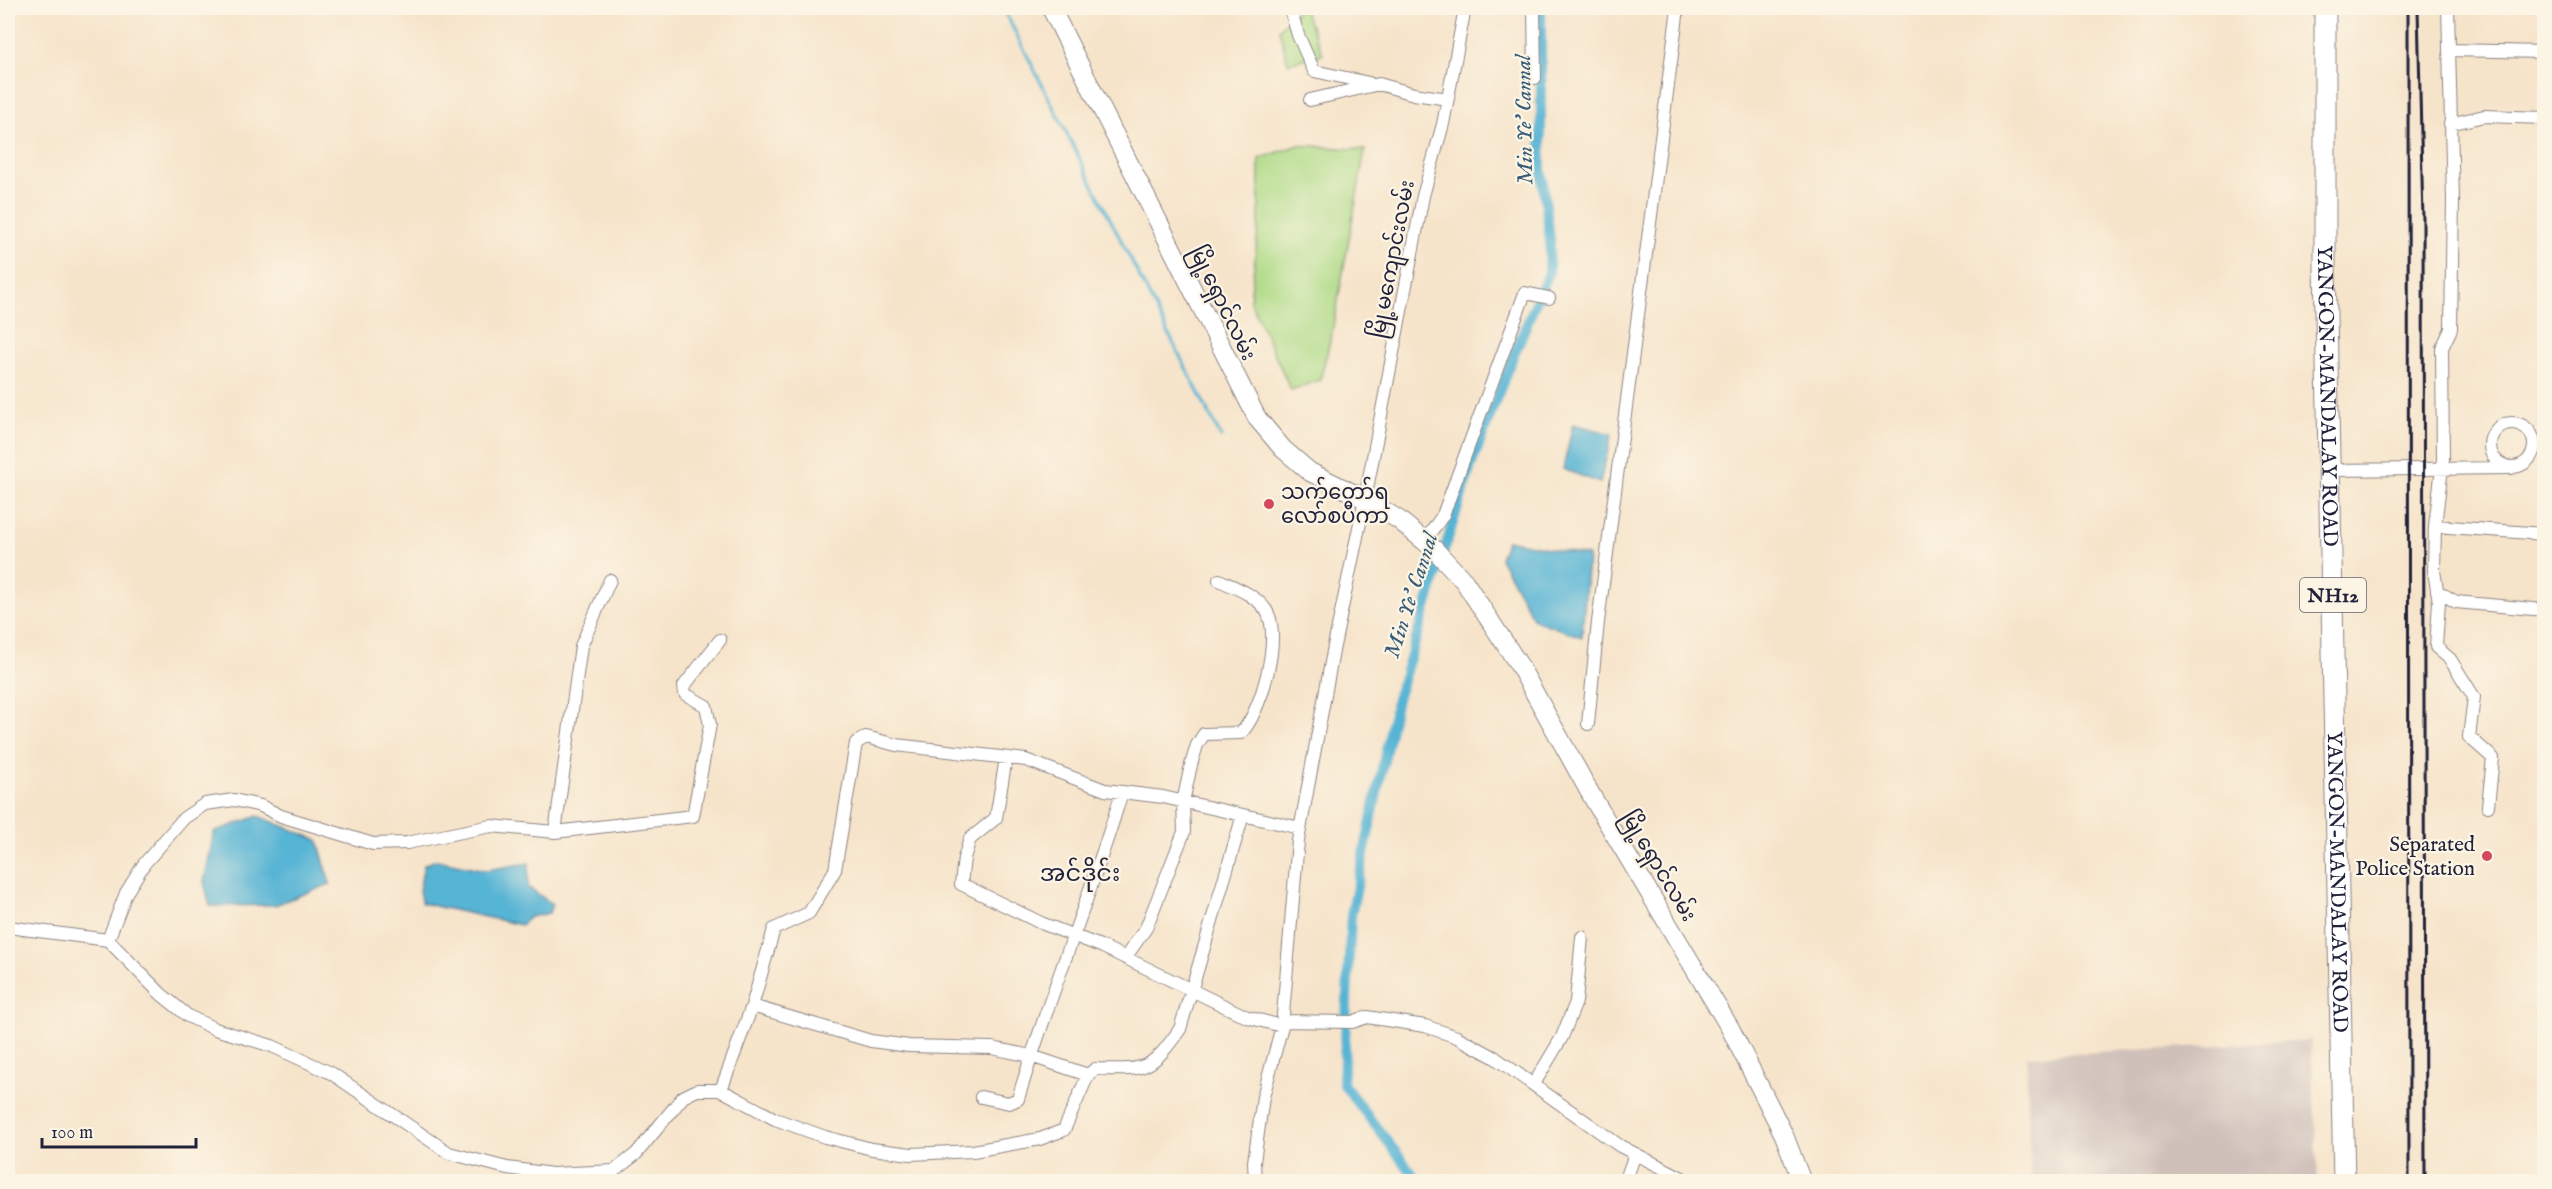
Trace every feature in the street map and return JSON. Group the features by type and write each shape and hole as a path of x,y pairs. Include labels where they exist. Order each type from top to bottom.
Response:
{"highway":[{"name":"YANGON-MANDALAY ROAD","path":"2325,8 2325,265 2344,1182"}],"main road":[{"name":"မြို့ရှောင်လမ်း","path":"1051,8 1257,418 1283,449 1310,472 1365,499 1399,520 1430,546 1464,581 1519,665 1594,800 1730,1028 1784,1136 1802,1182"}],"street":[{"path":"1290,8 1298,35 1314,71 1356,82 1379,84 1414,94 1448,99"},
{"name":"မြို့မကျောင်းလမ်း","path":"1255,1182 1254,1162 1263,1096 1282,1024 1300,828 1424,196 1448,99 1465,8"},
{"path":"1534,8 1535,78"},
{"path":"1588,724 1598,622 1678,8"},
{"path":"2448,8 2453,200 2451,329 2442,348 2443,459 2435,526 2434,571 2439,603 2436,647 2450,659 2474,697 2469,737 2493,758 2488,806"},
{"path":"2449,50 2544,52"},
{"path":"1310,100 1379,84"},
{"path":"2450,124 2484,116 2544,118"},
{"path":"1430,546 1451,496 1525,293 1549,298"},
{"path":"2330,470 2512,468 2526,464 2540,443 2528,429 2514,423 2506,424 2494,432 2490,445 2491,452 2499,463 2512,468"},
{"path":"2435,526 2544,534"},
{"path":"555,832 582,646 610,580"},
{"path":"1125,958 1146,928 1163,890 1184,832 1183,802 1197,745 1204,734 1241,733 1249,725 1266,675 1272,648 1272,629 1266,610 1243,592 1219,580"},
{"path":"2437,591 2456,602 2544,610"},
{"path":"108,940 126,893 144,864 184,818 205,804 234,800 261,806 281,816 374,844 407,843 491,826 555,832 693,816 710,725 706,706 685,694 684,686 720,640"},
{"path":"721,1090 752,1006 774,929 809,913 835,870 856,742 866,737 896,745 1026,760 1105,790 1183,802 1300,828"},
{"path":"1006,758 996,818 970,839 963,858 961,884 1125,958 1247,1017 1282,1024 1353,1022 1367,1017 1425,1026 1457,1037 1494,1057 1620,1146 1690,1182"},
{"path":"981,1097 1009,1103 1018,1099 1031,1056 1102,858 1122,792"},
{"path":"8,927 108,940 161,994 189,1016 215,1029 272,1046 331,1073 449,1153 507,1168 552,1174 614,1171 636,1154 683,1098 697,1090 721,1090 774,1119 825,1137 872,1149 911,1154 973,1151 1040,1139 1064,1130 1088,1075 1095,1069 1128,1070 1147,1067 1168,1046 1180,1029 1243,816"},
{"path":"1534,1084 1562,1037 1576,1002 1582,937"},
{"path":"752,1006 871,1041 909,1046 992,1048 1031,1056 1088,1075"},
{"path":"1625,1182 1635,1154"}],"shaded area":[{"path":"2311,1040 2318,1181 2031,1181 2026,1056"}],"green space":[{"path":"1300,8 1303,8 1323,54 1288,63 1279,29"},
{"path":"1299,145 1365,150 1332,333 1320,380 1291,390 1250,301 1259,223 1259,159"}],"water":[{"path":"1573,424 1612,434 1600,483 1563,469"},
{"path":"1507,540 1588,556 1582,637 1534,620 1500,558"},
{"path":"258,816 318,840 330,884 275,905 210,906 204,882 214,832"},
{"path":"436,860 486,870 529,863 528,887 552,904 549,913 530,917 521,925 422,903 419,891 424,865"}],"waterway":[{"path":"1003,8 1221,437"},
{"name":"Min Ye' Cannal","path":"1419,1182 1343,1084 1351,915 1397,699 1471,466 1509,366 1549,272 1550,239 1541,168 1541,8"}],"railway":[{"path":"2408,8 2409,1182"},
{"path":"2418,8 2423,220 2425,1182"}],"place":[{"name":"သက်တော်ရ လော်စပီကာ","path":"1269,504"},
{"name":"Separated Police Station","path":"2487,856"}],"district":[{"name":"အင်ဒိုင်း","path":"1080,873"}]}
